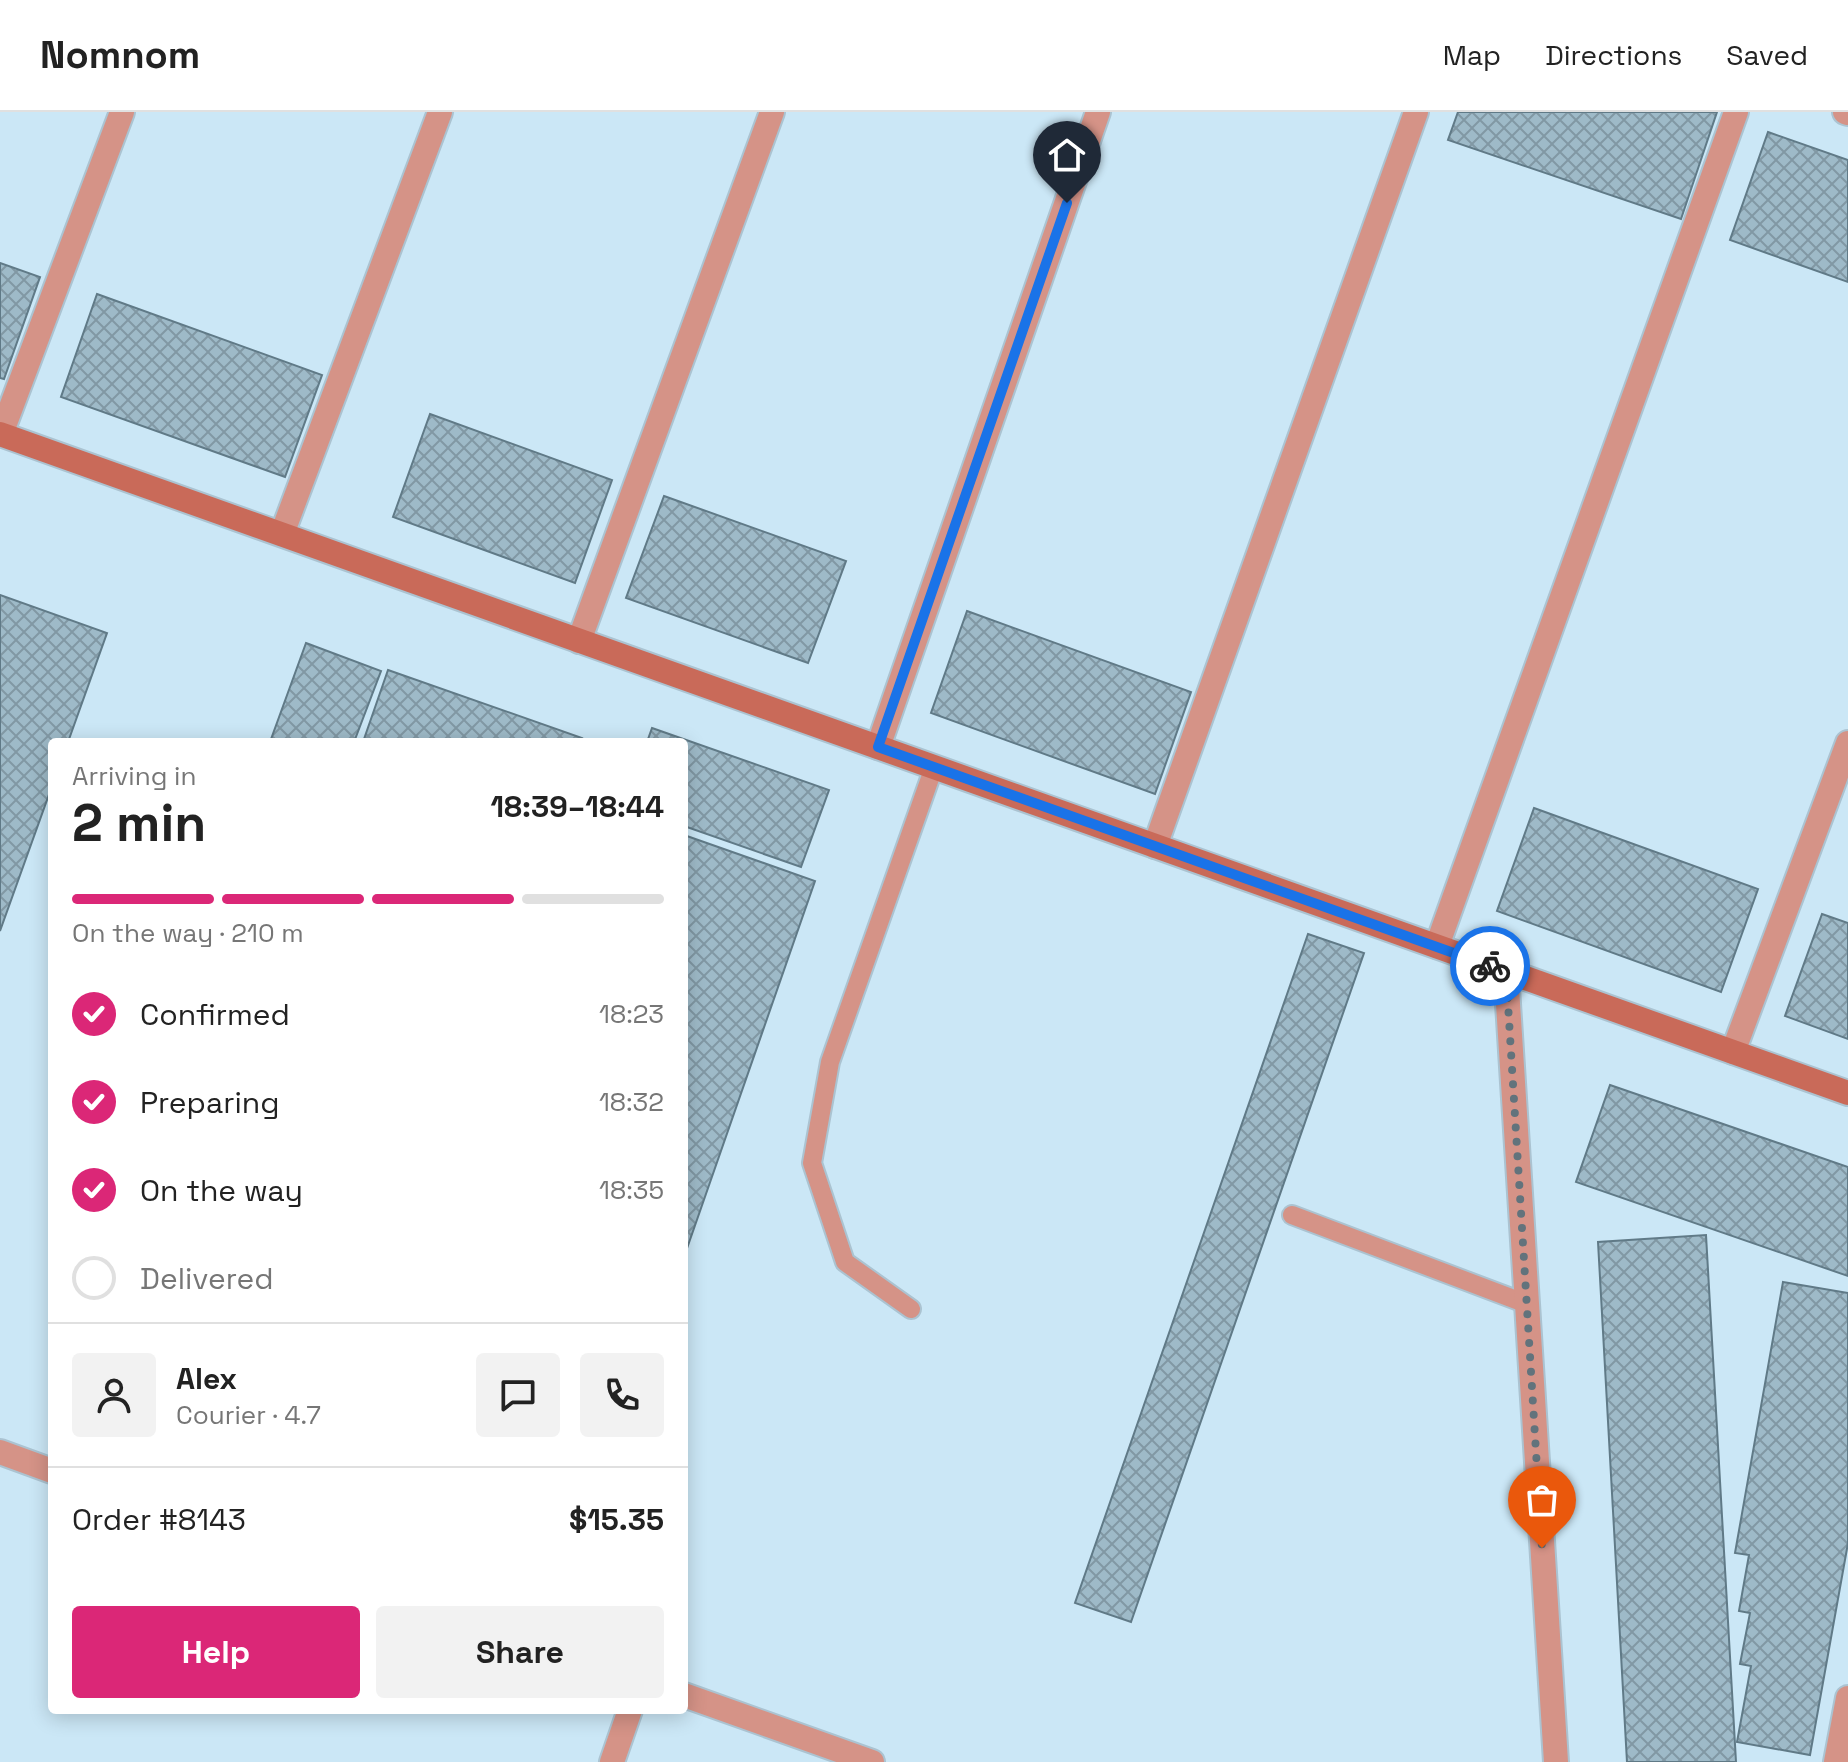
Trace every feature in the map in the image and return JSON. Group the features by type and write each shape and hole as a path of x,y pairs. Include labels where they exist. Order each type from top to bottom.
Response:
{"street":[{"path":"122,112 0,434 1848,1093"},
{"path":"282,534 440,112"},
{"path":"579,641 772,112"},
{"path":"878,747 1098,112"},
{"path":"1155,846 1416,112"},
{"path":"1437,946 1736,112"},
{"path":"1733,1052 1848,743"},
{"path":"1506,972 1556,1762"},
{"path":"0,1452 48,1470"},
{"path":"688,1696 872,1762"},
{"path":"1836,1762 1848,1698"},
{"path":"612,1762 629,1714"}],"lane":[{"path":"911,1309 845,1262 812,1163 830,1062 934,767"},
{"path":"1292,1215 1527,1304"}],"building":[{"path":"1458,112 1717,112 1681,219 1448,140"},
{"path":"1768,132 1848,160 1848,282 1730,240"},
{"path":"0,263 40,277 4,379 0,378"},
{"path":"97,294 322,375 285,477 61,397"},
{"path":"430,414 612,480 575,583 393,517"},
{"path":"664,496 846,561 808,663 626,598"},
{"path":"0,595 107,633 69,738 48,738 48,797 0,931"},
{"path":"967,611 1191,692 1155,794 931,713"},
{"path":"306,643 381,671 356,738 271,738"},
{"path":"388,670 582,738 364,738"},
{"path":"652,728 681,738 648,738"},
{"path":"688,741 829,790 801,867 688,827"},
{"path":"1534,808 1758,889 1721,992 1497,911"},
{"path":"688,836 815,881 688,1246"},
{"path":"1822,914 1848,923 1848,1039 1785,1016"},
{"path":"1308,934 1364,953 1131,1622 1075,1603"},
{"path":"1610,1085 1848,1167 1848,1276 1576,1182"},
{"path":"1706,1235 1736,1762 1627,1762 1598,1242"},
{"path":"1783,1282 1848,1293 1848,1543 1810,1755 1737,1742 1751,1666 1740,1664 1750,1613 1739,1611 1749,1555 1735,1553"}],"way so far":[{"path":"1490,966 1506,972 1542,1548"}],"route":[{"path":"1067,203 878,747 1490,966"}]}
